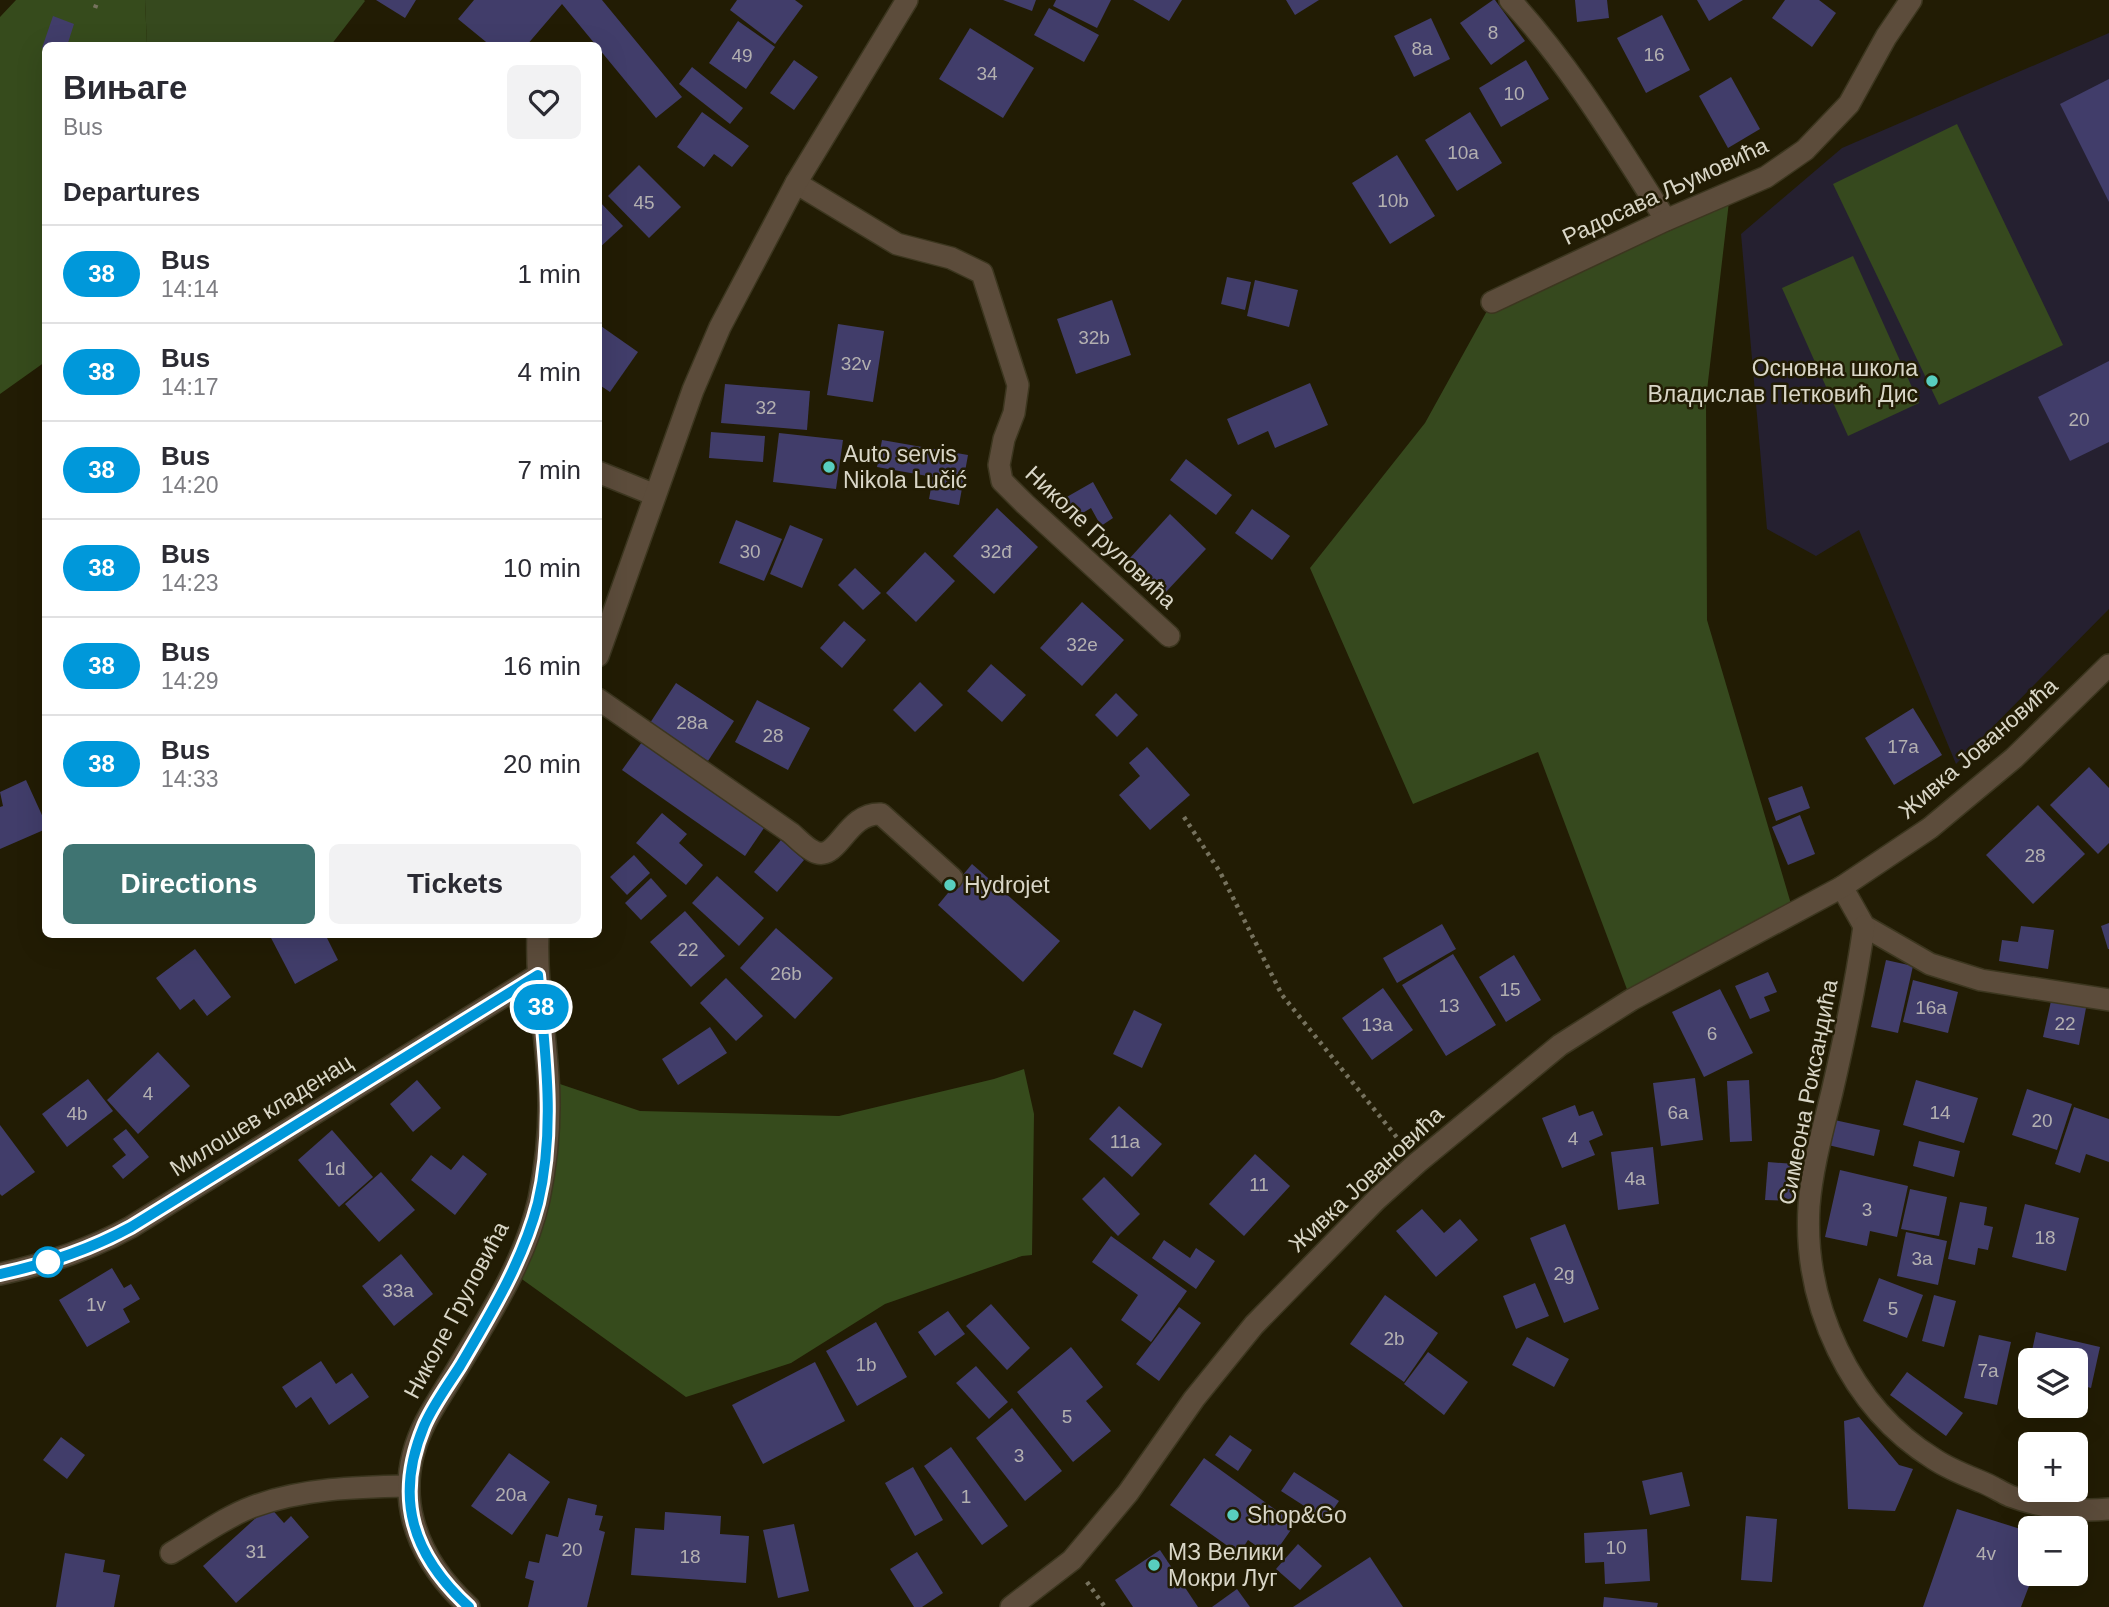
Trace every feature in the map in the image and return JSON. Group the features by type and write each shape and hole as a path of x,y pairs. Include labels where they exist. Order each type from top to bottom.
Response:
{"street":[{"path":"602,643 692,390 720,327 796,183 906,0"},
{"path":"1510,0 1591,105 1667,220"},
{"name":"Радосава Љумовића","path":"1492,302 1766,177 1805,150 1849,104 1886,37 1911,0"},
{"name":"Николе Груловића","path":"796,183 897,244 951,258 982,273 1018,384 1014,413 1004,439 999,465 1002,481 1169,636"},
{"path":"602,474 655,495"},
{"name":"Живка Јовановића","path":"1011,1607 1072,1560 1128,1493 1194,1399 1254,1325 1376,1200 1417,1163 1560,1045 1631,1000 1842,887 1930,828 2014,758 2109,665"},
{"path":"602,702 814,852 822,854 832,851 862,817 870,813 881,814 952,878"},
{"path":"1842,887 1864,926 1930,964 1981,980 2109,1000"},
{"name":"Симеона Роксандића","path":"1864,926 1855,994 1809,1205 1811,1262 1820,1305 1837,1348 1852,1378 1868,1400 1905,1439 1950,1469 2040,1505 2065,1509 2109,1509"},
{"name":"Николе Груловића","path":"469,1607 435,1571 421,1546 411,1515 409,1486 412,1462 426,1423 512,1272 538,1202 547,1129 548,1080 538,975 538,938"},
{"name":"Милошев кладенац","path":"0,1274 59,1259 99,1244 131,1227 538,975"},
{"path":"171,1553 250,1507 286,1496 347,1488 409,1486"}],"path":[{"path":"95,8 98,0"},
{"path":"1184,817 1220,872 1282,995 1417,1163"}],"shaded area":[{"name":"Основна школа Владислав Петковић Дис","path":"2109,33 2109,609 1956,764 1859,530 1816,556 1767,529 1741,234 1842,148"}],"green space":[{"path":"16,0 145,0 147,42 42,42 42,364 0,394 0,17"},
{"path":"145,0 365,1 333,42 147,42"},
{"path":"1957,124 2063,345 1939,405 1833,184"},
{"path":"1730,193 1706,399 1707,620 1794,914 1631,1000 1538,752 1413,804 1310,568 1425,423 1492,302"},
{"path":"1853,256 1919,403 1848,436 1782,288"},
{"path":"1024,1069 1034,1114 1032,1255 1022,1256 885,1304 791,1363 686,1397 512,1272 522,1248 548,1080 640,1111 839,1116 994,1079"}],"building":[{"path":"376,0 416,0 405,18"},
{"path":"474,0 602,0 682,97 656,118 602,53 602,42 593,42 562,4 529,42 486,42 458,19"},
{"path":"737,0 795,0 803,6 775,44 730,10"},
{"path":"1003,0 1036,0 1032,11"},
{"path":"1056,0 1111,0 1097,28 1053,6"},
{"path":"1133,0 1182,0 1169,21"},
{"path":"1286,0 1319,0 1295,15"},
{"path":"1493,0 1525,41 1491,65 1460,23"},
{"path":"1575,0 1607,0 1609,18 1577,22"},
{"path":"1697,0 1743,0 1709,21"},
{"path":"1785,0 1819,0 1836,13 1812,47 1772,18"},
{"path":"1049,8 1099,35 1084,62 1034,35"},
{"path":"1662,15 1690,70 1646,93 1617,38"},
{"path":"53,16 74,24 68,42 44,42"},
{"path":"1431,18 1450,59 1414,77 1394,36"},
{"path":"738,21 775,47 746,89 709,63"},
{"path":"970,28 1034,68 1003,118 939,79"},
{"path":"794,60 818,77 794,110 770,93"},
{"path":"1526,60 1549,99 1501,127 1479,88"},
{"path":"692,67 743,108 730,124 679,84"},
{"path":"1731,77 1760,129 1728,148 1699,96"},
{"path":"2109,79 2109,202 2060,104"},
{"path":"702,112 749,146 732,167 714,154 704,167 677,147"},
{"path":"1470,112 1502,163 1457,191 1425,140"},
{"path":"1397,155 1435,216 1390,244 1352,183"},
{"path":"639,165 681,207 649,238 608,196"},
{"path":"602,204 623,226 602,245"},
{"path":"1227,277 1251,282 1245,310 1221,304"},
{"path":"1255,280 1298,290 1289,327 1247,316"},
{"path":"1112,300 1131,355 1076,374 1057,319"},
{"path":"838,324 884,331 873,402 827,395"},
{"path":"602,327 638,352 610,392 602,387"},
{"path":"2109,361 2109,442 2070,461 2038,397"},
{"path":"1310,383 1328,425 1275,448 1268,431 1238,445 1227,419"},
{"path":"725,384 810,391 807,430 721,423"},
{"path":"711,432 765,436 763,462 709,458"},
{"path":"779,433 843,440 836,489 773,482"},
{"path":"882,440 968,455 959,505 929,499 933,477 877,467"},
{"path":"1186,459 1232,495 1216,515 1170,480"},
{"path":"1093,482 1113,518 1101,526 1091,508 1076,517 1065,498"},
{"path":"997,508 1038,547 994,594 953,556"},
{"path":"1252,509 1290,536 1272,560 1235,533"},
{"path":"1170,514 1206,549 1165,593 1129,559"},
{"path":"736,520 782,539 764,581 719,563"},
{"path":"790,525 823,539 802,588 770,574"},
{"path":"925,552 955,581 916,622 886,593"},
{"path":"855,568 881,593 863,610 838,585"},
{"path":"1082,602 1124,640 1082,686 1040,648"},
{"path":"844,621 866,640 842,668 820,648"},
{"path":"991,664 1026,695 1002,722 967,691"},
{"path":"920,682 943,705 915,732 893,710"},
{"path":"676,683 734,721 708,761 650,723"},
{"path":"1116,693 1138,715 1117,737 1095,715"},
{"path":"757,700 810,728 788,770 735,742"},
{"path":"1913,708 1942,755 1894,785 1865,738"},
{"path":"642,742 764,828 745,856 622,770"},
{"path":"1147,747 1190,795 1150,830 1119,795 1140,776 1129,763"},
{"path":"2089,767 2109,788 2109,843 2098,854 2050,805"},
{"path":"26,780 42,815 42,831 0,849 0,807 3,806 0,792"},
{"path":"1802,786 1810,808 1776,821 1768,798"},
{"path":"2038,805 2085,854 2033,904 1986,855"},
{"path":"662,813 687,834 679,843 703,865 686,885 636,843"},
{"path":"1800,815 1815,854 1788,865 1772,827"},
{"path":"781,840 804,860 777,892 754,872"},
{"path":"634,855 650,873 627,895 610,877"},
{"path":"972,864 1060,941 1023,982 938,905"},
{"path":"717,876 764,918 739,946 692,903"},
{"path":"651,878 667,896 641,920 625,903"},
{"path":"685,911 725,956 691,987 650,942"},
{"path":"2109,923 2109,949 2108,949 2101,926"},
{"path":"1442,924 1456,949 1397,983 1383,958"},
{"path":"2021,926 2054,930 2048,969 1999,961 2002,940 2018,942"},
{"path":"776,928 833,978 795,1019 740,968"},
{"path":"271,938 327,938 338,960 295,984"},
{"path":"195,949 231,997 207,1016 194,999 180,1010 156,978"},
{"path":"1453,954 1496,1025 1446,1056 1402,985"},
{"path":"1514,955 1541,1000 1506,1022 1479,977"},
{"path":"1886,960 1913,966 1898,1033 1871,1027"},
{"path":"1768,972 1777,992 1764,997 1770,1011 1750,1019 1735,986"},
{"path":"726,978 763,1016 736,1041 700,1003"},
{"path":"1913,980 1958,992 1948,1033 1903,1022"},
{"path":"1383,988 1413,1030 1372,1060 1342,1018"},
{"path":"1720,989 1753,1053 1704,1077 1672,1012"},
{"path":"2051,1001 2086,1008 2079,1045 2043,1037"},
{"path":"1134,1010 1162,1024 1142,1068 1113,1054"},
{"path":"710,1027 727,1053 678,1085 662,1059"},
{"path":"158,1052 190,1086 138,1134 107,1100"},
{"path":"1695,1078 1703,1140 1661,1146 1653,1083"},
{"path":"88,1079 113,1111 67,1147 42,1114"},
{"path":"417,1080 441,1108 413,1132 390,1104"},
{"path":"1749,1080 1752,1141 1730,1142 1727,1081"},
{"path":"1916,1080 1978,1098 1964,1143 1903,1125"},
{"path":"2027,1089 2072,1104 2057,1150 2012,1135"},
{"path":"1575,1105 1579,1116 1593,1111 1603,1135 1589,1141 1595,1155 1562,1168 1542,1118"},
{"path":"1119,1106 1162,1144 1132,1177 1089,1139"},
{"path":"2074,1107 2109,1119 2109,1162 2086,1154 2080,1173 2055,1164"},
{"path":"1830,1119 1880,1130 1874,1156 1824,1144"},
{"path":"0,1125 35,1172 2,1196 0,1194"},
{"path":"126,1129 149,1157 123,1179 112,1166 126,1155 113,1139"},
{"path":"332,1130 373,1177 339,1207 298,1160"},
{"path":"1919,1141 1960,1151 1954,1177 1913,1166"},
{"path":"1653,1147 1659,1204 1618,1210 1611,1152"},
{"path":"1255,1154 1290,1186 1244,1236 1209,1204"},
{"path":"431,1155 451,1170 463,1155 487,1174 455,1215 411,1180"},
{"path":"1768,1162 1795,1164 1792,1201 1765,1200"},
{"path":"1840,1170 1908,1186 1897,1237 1870,1231 1867,1246 1825,1237"},
{"path":"381,1172 415,1210 379,1242 345,1204"},
{"path":"1104,1177 1140,1214 1118,1236 1082,1199"},
{"path":"1910,1189 1947,1197 1939,1236 1901,1229"},
{"path":"1960,1202 1987,1207 1984,1225 1993,1227 1988,1250 1978,1248 1975,1265 1948,1259"},
{"path":"2025,1204 2079,1218 2066,1271 2012,1257"},
{"path":"1422,1209 1444,1233 1460,1219 1478,1240 1436,1277 1396,1231"},
{"path":"1565,1224 1599,1309 1564,1323 1530,1238"},
{"path":"1906,1232 1947,1241 1938,1285 1897,1276"},
{"path":"1111,1236 1187,1291 1151,1342 1121,1320 1138,1295 1092,1262"},
{"path":"1164,1240 1190,1258 1196,1248 1215,1261 1196,1289 1152,1258"},
{"path":"401,1254 433,1294 394,1326 362,1286"},
{"path":"112,1268 124,1288 131,1284 140,1299 123,1309 130,1322 87,1347 59,1300"},
{"path":"1879,1278 1923,1295 1907,1338 1863,1321"},
{"path":"1535,1283 1549,1316 1516,1329 1503,1296"},
{"path":"1385,1295 1438,1333 1404,1382 1350,1344"},
{"path":"1934,1295 1956,1301 1944,1347 1922,1341"},
{"path":"991,1304 1030,1348 1007,1370 966,1326"},
{"path":"1179,1307 1201,1323 1159,1381 1136,1364"},
{"path":"948,1311 965,1334 935,1356 918,1332"},
{"path":"876,1322 907,1377 857,1406 826,1351"},
{"path":"2036,1332 2100,1347 2091,1388 2088,1387 2088,1348 2033,1348"},
{"path":"1979,1335 2011,1342 1997,1405 1964,1398"},
{"path":"1527,1337 1569,1359 1554,1387 1512,1365"},
{"path":"1071,1347 1103,1387 1086,1401 1111,1431 1073,1462 1017,1392"},
{"path":"1428,1352 1468,1382 1444,1415 1404,1384"},
{"path":"321,1361 336,1384 352,1373 369,1397 329,1425 311,1397 296,1408 282,1387"},
{"path":"815,1362 845,1421 763,1464 732,1405"},
{"path":"976,1366 1008,1402 989,1419 956,1383"},
{"path":"1907,1372 1963,1413 1946,1436 1890,1395"},
{"path":"1012,1408 1062,1471 1025,1501 976,1438"},
{"path":"1859,1417 1899,1465 1913,1469 1895,1511 1848,1509 1844,1421"},
{"path":"1230,1435 1252,1450 1238,1471 1215,1455"},
{"path":"61,1437 85,1455 67,1479 43,1460"},
{"path":"951,1447 1008,1526 982,1545 924,1466"},
{"path":"509,1453 550,1482 512,1535 471,1506"},
{"name":"Shop&Go","path":"1204,1458 1295,1524 1272,1557 1248,1540 1239,1554 1170,1505"},
{"path":"913,1467 943,1520 915,1536 885,1483"},
{"path":"1294,1472 1339,1501 1326,1520 1281,1491"},
{"path":"1682,1472 1690,1506 1650,1515 1642,1481"},
{"path":"568,1498 597,1505 595,1515 603,1516 599,1530 605,1532 587,1607 528,1607 534,1581 525,1578 529,1561 539,1563 546,1534 558,1537"},
{"path":"269,1506 284,1523 291,1516 309,1537 236,1603 203,1566"},
{"path":"1957,1509 2018,1528 2018,1586 2029,1586 2021,1607 1923,1607"},
{"path":"665,1512 721,1516 720,1534 749,1536 746,1583 631,1575 635,1528 664,1530"},
{"path":"1746,1516 1777,1519 1772,1582 1741,1580"},
{"path":"794,1524 809,1591 778,1598 763,1530"},
{"path":"1647,1529 1650,1581 1605,1584 1604,1562 1585,1563 1584,1533"},
{"path":"1298,1544 1322,1566 1300,1590 1276,1569"},
{"name":"МЗ Велики Мокри Луг","path":"1160,1550 1198,1607 1133,1607 1115,1580"},
{"path":"917,1552 943,1593 922,1607 914,1607 890,1569"},
{"path":"65,1553 105,1560 103,1572 120,1575 114,1607 56,1607"},
{"path":"1370,1557 1403,1607 1293,1607"},
{"path":"1237,1589 1250,1607 1212,1607"},
{"path":"1604,1597 1658,1603 1657,1607 1603,1607"}],"bus line":[{"name":"38","path":"0,1274 59,1259 99,1244 131,1227 538,975 548,1080 547,1129 538,1202 512,1272 426,1423 412,1462 409,1486 411,1515 421,1546 435,1571 469,1607"}],"place":[{"name":"Основна школа Владислав Петковић Дис","path":"1932,381"},
{"name":"Auto servis Nikola Lučić","path":"829,467"},
{"name":"Hydrojet","path":"950,885"},
{"name":"Shop&Go","path":"1233,1515"},
{"name":"МЗ Велики Мокри Луг","path":"1154,1565"}]}
